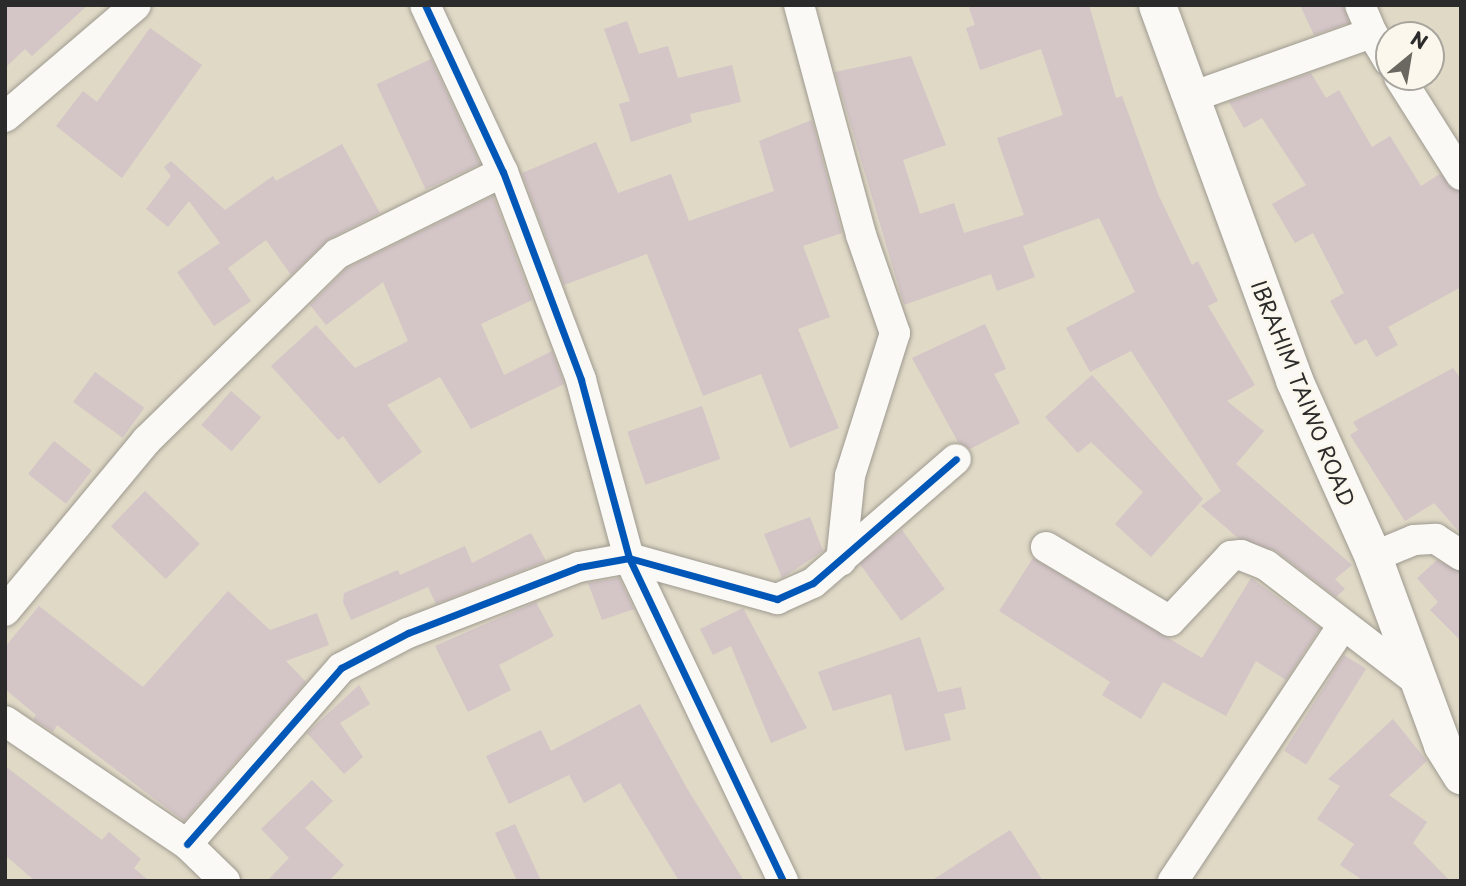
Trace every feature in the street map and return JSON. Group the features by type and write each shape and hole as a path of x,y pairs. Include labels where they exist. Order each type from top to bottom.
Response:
{"main road":[{"name":"IBRAHIM TAIWO ROAD","path":"1157,5 1294,380 1373,557 1416,680 1461,776"}],"street":[{"path":"5,117 136,5"},
{"path":"425,5 503,173 581,380 629,558 783,881"},
{"path":"799,5 861,235 895,332 850,476 841,561"},
{"path":"1360,5 1375,38"},
{"path":"1189,98 1372,33"},
{"path":"1408,91 1461,175"},
{"path":"5,611 147,440 337,254 503,173"},
{"path":"187,844 341,668 408,633 579,568 629,558 777,599 813,583 956,459"},
{"path":"1373,557 1414,540 1436,539 1461,555"},
{"path":"1046,547 1170,621 1231,556 1241,555 1266,565 1342,627 1416,680"},
{"path":"1173,881 1342,627"},
{"path":"5,721 187,844 225,881"}],"building":[{"path":"5,5 88,5 32,56 25,49 5,68"},
{"path":"968,5 1089,5 1116,98 1122,96 1158,194 1192,265 1198,261 1218,301 1208,306 1255,385 1227,401 1264,431 1236,464 1352,565 1335,579 1345,589 1336,597 1276,551 1238,538 1201,506 1221,491 1131,351 1090,372 1066,328 1135,292 1099,218 1023,246 1035,277 997,291 991,274 904,305 835,72 911,56 946,145 903,160 920,214 954,203 964,233 1024,215 997,138 1063,115 1041,49 980,70 966,28 975,25"},
{"path":"1300,5 1343,5 1349,23 1314,35"},
{"path":"627,21 639,54 668,46 678,78 732,65 741,102 690,114 692,122 631,142 619,104 630,101 604,29"},
{"path":"150,28 202,65 122,178 56,126 83,91 97,102"},
{"path":"431,59 480,164 426,189 377,84"},
{"path":"1311,73 1326,98 1339,90 1372,147 1390,136 1421,186 1440,174 1461,192 1461,287 1388,327 1398,345 1376,357 1366,339 1355,345 1330,301 1344,293 1313,233 1295,243 1272,204 1306,185 1262,118 1244,128 1229,102"},
{"path":"812,120 842,233 803,246 830,317 798,329 839,428 790,448 761,374 703,396 647,254 564,285 522,173 596,142 618,193 671,174 689,221 774,191 759,141"},
{"path":"342,144 380,213 329,239 291,275 266,240 228,268 251,301 214,326 177,272 220,243 189,201 168,227 146,209 171,176 164,167 171,161 225,210 273,176 276,181"},
{"path":"493,196 532,300 481,324 504,375 552,351 564,384 471,429 440,377 387,405 422,452 379,484 343,436 338,440 271,366 316,325 355,368 408,341 383,282 326,325 310,305 347,268"},
{"path":"985,324 1006,369 994,374 1020,423 970,449 958,442 912,358"},
{"path":"1453,368 1461,379 1461,534 1434,503 1405,521 1350,435 1358,430 1353,422"},
{"path":"95,372 144,408 123,438 73,402"},
{"path":"1092,375 1203,499 1151,557 1115,524 1143,492 1091,442 1078,453 1045,417"},
{"path":"231,391 261,417 232,451 201,425"},
{"path":"702,406 720,459 646,485 627,432"},
{"path":"54,441 92,471 66,504 28,474"},
{"path":"145,491 200,544 166,579 111,526"},
{"path":"810,517 823,551 782,578 764,534"},
{"path":"902,530 945,589 901,621 858,562"},
{"path":"531,533 546,561 436,604 428,587 351,620 343,602 344,593 398,570 400,575 465,546 472,563"},
{"path":"1033,558 1202,658 1251,578 1320,628 1286,680 1256,661 1226,716 1163,682 1141,719 1102,695 1110,682 999,611"},
{"path":"1437,560 1461,572 1461,641 1430,610 1438,602 1417,578"},
{"path":"619,578 634,609 602,620 588,583"},
{"path":"228,591 270,630 317,613 329,645 286,661 306,682 184,821 57,725 53,732 33,719 36,715 5,689 5,647 39,606 143,687"},
{"path":"536,602 554,636 499,665 511,690 468,712 435,646"},
{"path":"743,608 807,728 771,743 731,646 713,655 700,629"},
{"path":"920,637 938,692 961,687 966,709 944,714 951,740 905,751 891,694 833,711 818,672"},
{"path":"1344,655 1366,669 1306,765 1284,751"},
{"path":"359,685 370,704 340,723 363,757 344,774 307,733"},
{"path":"640,704 688,790 744,881 679,881 620,783 584,803 569,775 509,804 486,756 541,730 551,751"},
{"path":"1393,719 1427,761 1389,795 1427,822 1413,843 1450,881 1364,881 1340,865 1354,844 1317,819 1340,786 1328,779"},
{"path":"5,766 102,840 109,832 141,859 134,868 149,881 35,881 5,855"},
{"path":"312,780 333,801 305,828 344,865 329,881 267,881 289,858 261,829"},
{"path":"515,824 541,881 517,881 495,833"},
{"path":"1010,830 1043,881 931,881 974,853"}],"cycle path":[{"path":"425,5 503,172 581,380 629,558 783,881"},
{"path":"187,844 341,668 408,633 579,567 629,558 777,599 813,583 956,459"}]}
